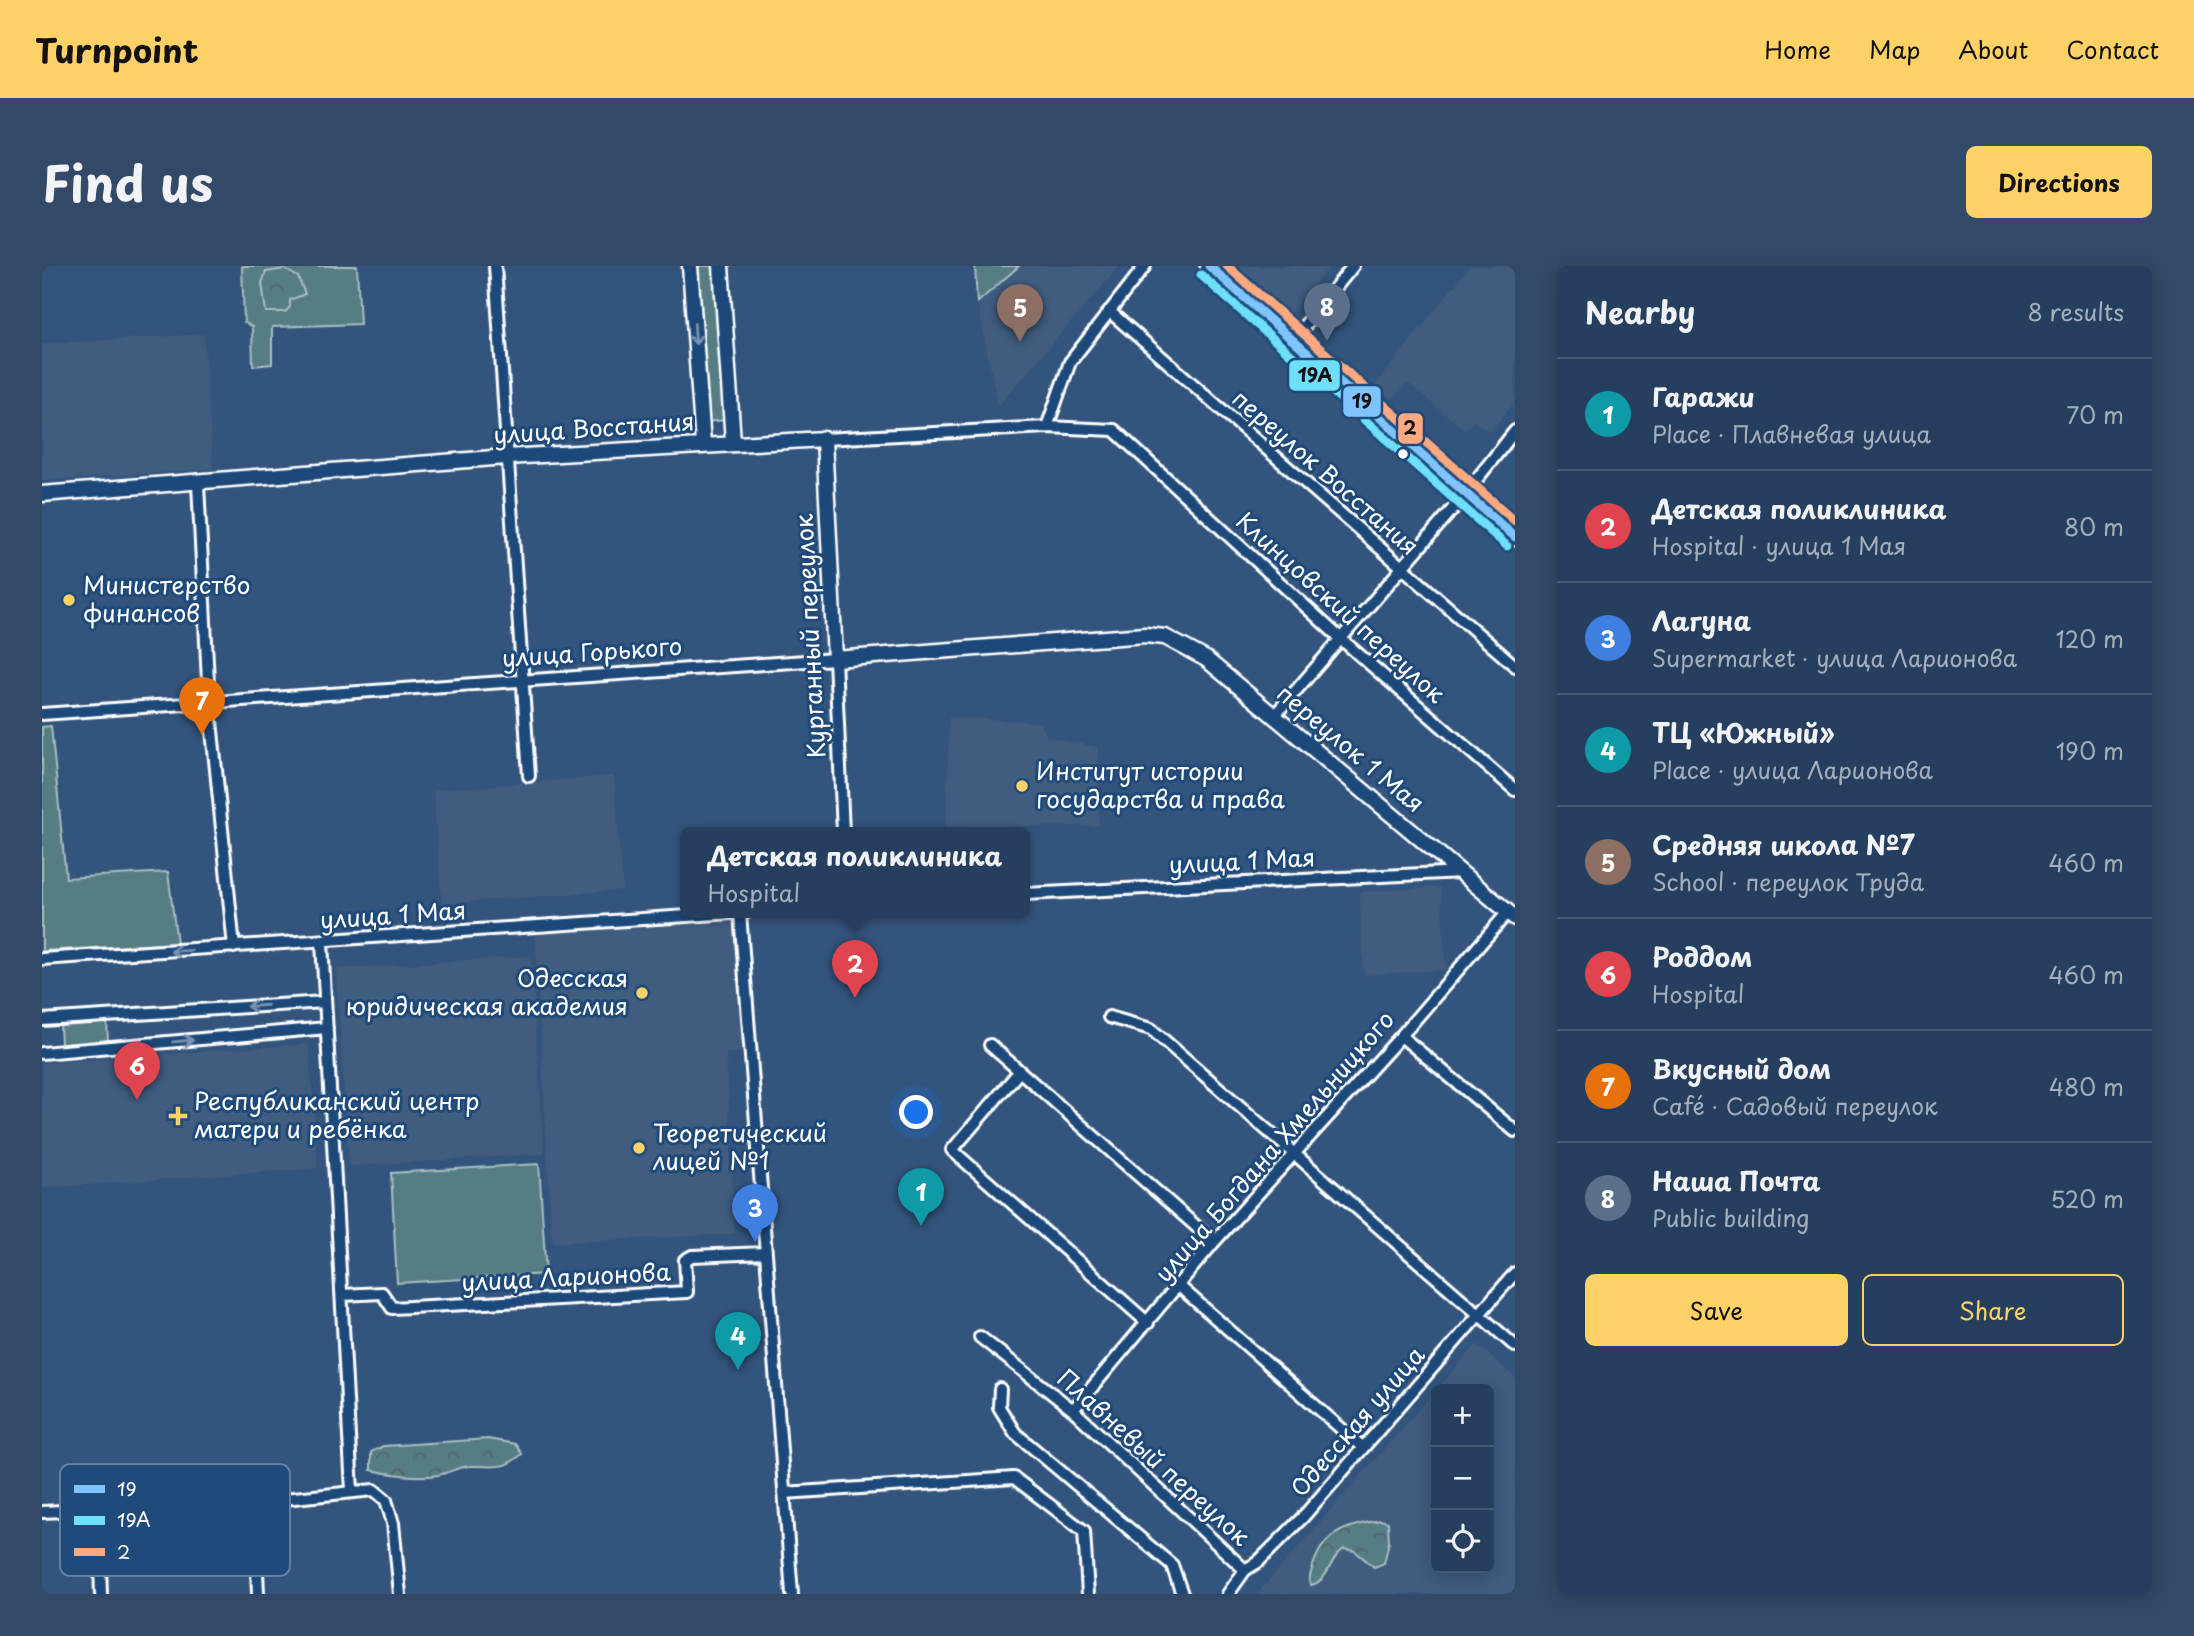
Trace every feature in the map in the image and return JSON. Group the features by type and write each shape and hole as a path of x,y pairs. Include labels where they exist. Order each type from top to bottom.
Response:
{"main road":[{"path":"1209,266 1515,537"}],"street":[{"path":"495,266 529,776"},
{"path":"690,266 702,444"},
{"path":"721,266 733,442"},
{"path":"1047,427 1070,362 1144,266"},
{"path":"1293,340 1353,266"},
{"name":"переулок Восстания","path":"1109,311 1515,666"},
{"name":"улица Восстания","path":"42,494 198,484 506,457 733,442 1047,427 1114,430 1140,456"},
{"path":"1274,716 1465,495 1515,431"},
{"name":"Курганный переулок","path":"824,439 843,827"},
{"name":"Клинцовский переулок","path":"1140,456 1341,639 1515,790"},
{"path":"198,484 209,701 233,947"},
{"name":"улица Горького","path":"42,714 1145,635"},
{"name":"переулок 1 Мая","path":"1145,635 1165,638 1206,659 1511,915"},
{"name":"улица 1 Мая","path":"1030,894 1462,872"},
{"name":"улица Богдана Хмельницкого","path":"1073,1410 1180,1287 1214,1242 1511,915"},
{"name":"улица 1 Мая","path":"42,959 680,917"},
{"path":"740,918 792,1594"},
{"path":"322,942 352,1491"},
{"path":"42,1020 325,1002"},
{"path":"1109,1017 1151,1029 1515,1346"},
{"path":"42,1053 327,1028"},
{"path":"1401,1036 1515,1131"},
{"path":"990,1045 1214,1242"},
{"path":"1019,1072 952,1150 1148,1322"},
{"name":"улица Ларионова","path":"342,1295 382,1293 392,1308 687,1292 684,1266 685,1260 692,1256 766,1253"},
{"name":"Одесская улица","path":"1228,1594 1245,1570 1272,1550 1361,1446 1481,1316 1515,1273"},
{"path":"1180,1287 1361,1446"},
{"name":"Плавневый переулок","path":"980,1337 1073,1410 1245,1570"},
{"path":"1000,1389 999,1407 1015,1433 1172,1564 1182,1594"},
{"path":"785,1493 1013,1478 1084,1531 1088,1594"},
{"path":"290,1498 373,1490 386,1500 393,1523 400,1594"},
{"path":"42,1512 60,1511"},
{"path":"100,1576 101,1594"},
{"path":"257,1576 258,1594"}],"shaded area":[{"path":"1019,266 1120,266 998,406 977,303"},
{"path":"1226,266 1330,266 1287,317"},
{"path":"1470,266 1515,266 1515,402 1490,432 1474,422 1464,430 1408,383 1392,399 1375,385"},
{"path":"204,334 213,469 42,481 42,344"},
{"name":"Институт истории государства и права","path":"949,717 1040,722 1047,737 1098,747 1099,826 946,827"},
{"path":"614,776 623,890 442,904 433,790"},
{"path":"1441,887 1446,970 1364,975 1359,892"},
{"path":"680,917 740,918 751,1052 726,1053 735,1234 552,1243 535,928"},
{"path":"531,956 544,1154 349,1166 336,969"},
{"name":"Республиканский центр матери и ребёнка","path":"309,1044 318,1168 42,1188 42,1063"},
{"path":"1477,1344 1515,1377 1515,1594 1257,1594 1431,1396 1431,1573 1494,1573 1494,1384 1441,1384"}],"green space":[{"path":"242,266 357,266 360,324 272,327 272,364 253,366 252,327 244,322"},
{"path":"696,266 715,266 725,420 706,422"},
{"path":"975,266 1019,266 977,303"},
{"path":"284,269 298,277 305,294 290,300 290,307 285,312 266,312 262,283 266,272"},
{"path":"51,726 66,878 168,872 177,943 42,951 42,727"},
{"path":"107,1020 108,1042 61,1045 60,1024"},
{"path":"539,1164 546,1274 397,1283 391,1173"},
{"path":"488,1439 515,1444 522,1454 503,1465 466,1466 430,1476 404,1476 371,1470 371,1452 383,1446"},
{"path":"1380,1520 1388,1522 1389,1542 1384,1563 1374,1567 1355,1551 1344,1549 1322,1579 1311,1585 1309,1581 1318,1553 1332,1536 1352,1526"}],"transit line":[{"name":"19","path":"1209,266 1515,537"},
{"name":"2","path":"1227,266 1515,521"},
{"name":"19А","path":"1201,275 1507,546"}],"place":[{"name":"Наша Почта","path":"1327,341"},
{"name":"Средняя школа №7","path":"1020,342"},
{"name":"Министерство финансов","path":"69,600"},
{"name":"Вкусный дом","path":"202,735"},
{"name":"Институт истории государства и права","path":"1022,786"},
{"name":"Одесская юридическая академия","path":"642,993"},
{"name":"Детская поликлиника","path":"855,998"},
{"name":"Роддом","path":"137,1100"},
{"name":"Республиканский центр матери и ребёнка","path":"178,1116"},
{"name":"Теоретический лицей №1","path":"639,1148"},
{"name":"Гаражи","path":"921,1226"},
{"name":"Лагуна","path":"755,1242"},
{"name":"ТЦ «Южный»","path":"738,1370"}]}
